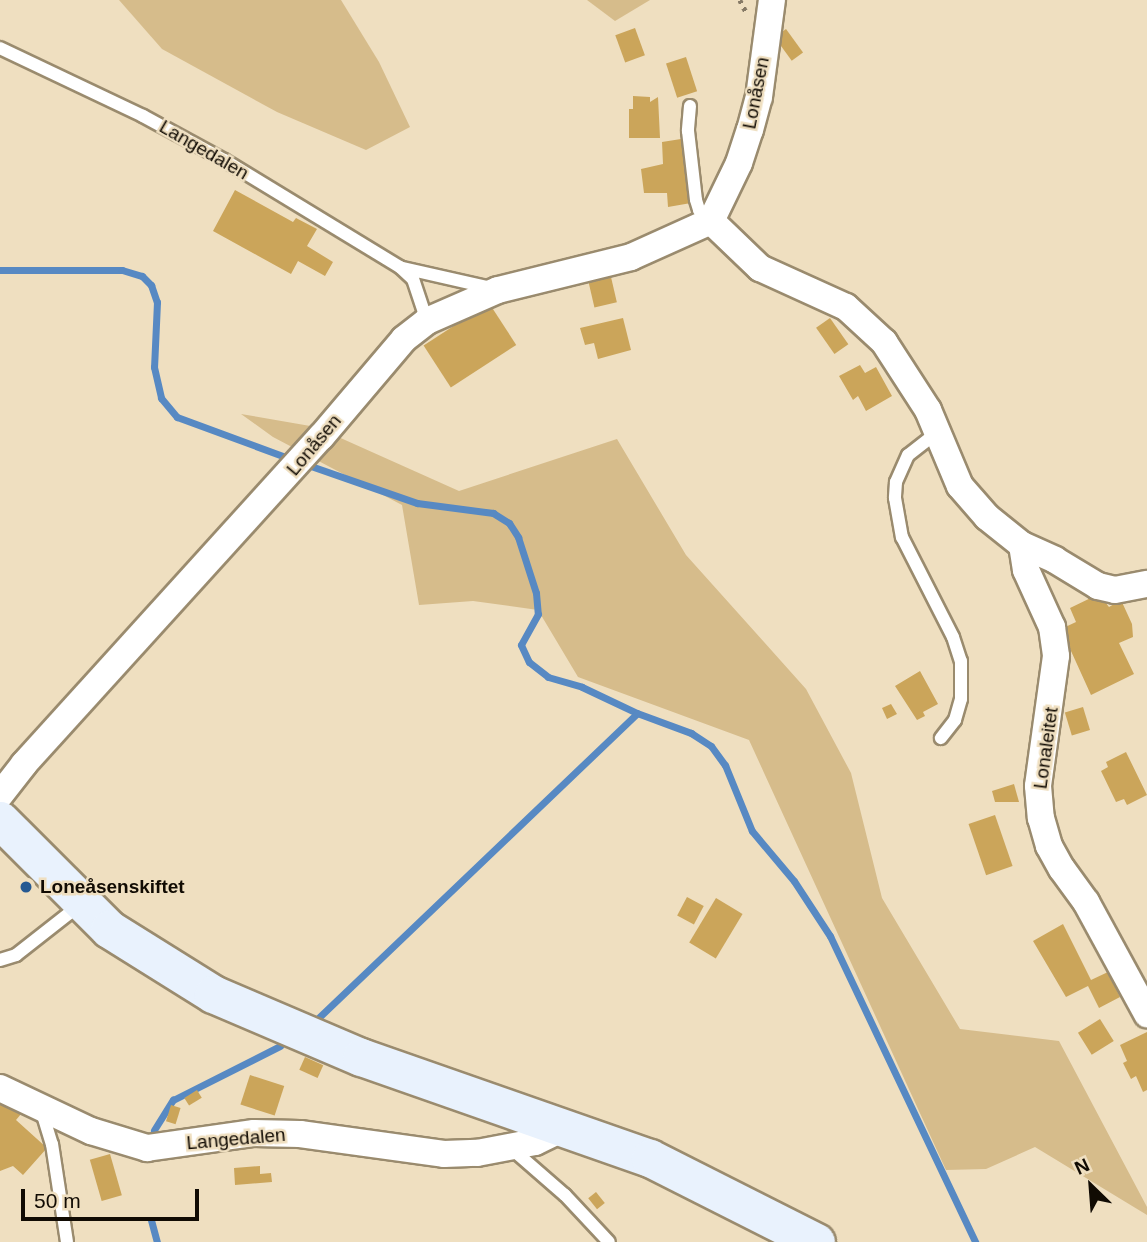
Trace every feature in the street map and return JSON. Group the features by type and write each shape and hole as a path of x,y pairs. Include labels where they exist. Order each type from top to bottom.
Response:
{"main road":[{"path":"0,820 81,904 109,929 213,994 361,1057 650,1158 816,1242"}],"street":[{"name":"Lonåsen","path":"0,795 24,764 321,438 375,370 404,339 427,321 498,290 631,257 711,221 739,163 750,130 759,97 772,0"},
{"path":"711,221 760,268 846,307 874,333 906,373 939,431 952,467 971,502 1022,545 1055,560 1098,586 1115,590 1147,584"},
{"name":"Lonaleitet","path":"1022,545 1026,570 1052,627 1056,656 1055,683 1038,786 1041,818 1049,846 1086,902 1147,1014"},
{"name":"Langedalen","path":"0,1087 91,1131 147,1148 254,1133 300,1134 444,1154 512,1149 535,1142 564,1128"}],"lane":[{"name":"Langedalen","path":"0,48 201,147 400,267 498,290"},
{"path":"690,106 688,131 696,200 699,210 711,221"},
{"name":"Langedalen","path":"400,267 416,286 427,321"},
{"path":"939,431 908,455 896,482 895,498 902,537 953,637 963,672 961,699 955,720 942,738"},
{"path":"0,960 16,955 81,904"},
{"path":"40,1107 52,1144 67,1242"},
{"path":"512,1149 565,1195 609,1242"}],"shaded area":[{"path":"119,0 341,0 379,62 410,127 366,150 277,112 162,49"},
{"path":"587,0 650,0 615,21"},
{"path":"241,414 316,427 459,491 617,439 686,555 806,689 851,773 882,898 960,1029 1059,1041 1147,1207 1147,1215 1035,1147 986,1169 946,1170 749,740 578,677 538,610 473,601 419,605 402,505 273,437"}],"building":[{"path":"635,28 645,55 625,62 615,35"},
{"path":"786,29 803,52 792,61 775,37"},
{"path":"686,57 697,91 677,98 666,63"},
{"path":"633,96 650,97 650,102 658,97 660,138 629,138 629,109 633,109"},
{"path":"681,139 691,203 668,207 667,193 644,193 641,169 663,164 662,142"},
{"path":"235,190 293,222 296,218 317,229 307,246 333,262 325,276 298,261 291,274 213,231"},
{"path":"611,277 617,302 594,308 589,282"},
{"path":"489,303 516,345 451,387 424,345"},
{"path":"623,318 631,350 598,359 594,343 585,345 580,328"},
{"path":"830,318 848,344 834,354 816,328"},
{"path":"860,365 865,373 876,367 892,396 866,411 858,396 853,400 839,376"},
{"path":"1099,594 1109,607 1121,600 1132,624 1133,637 1119,643 1134,674 1091,695 1061,629 1076,622 1070,608"},
{"path":"920,671 938,704 923,712 925,716 917,720 895,686"},
{"path":"891,704 897,714 887,719 882,708"},
{"path":"1083,707 1090,730 1072,736 1065,713"},
{"path":"1126,752 1147,795 1127,805 1124,799 1116,802 1101,771 1108,767 1106,762"},
{"path":"1014,784 1019,802 995,802 992,791"},
{"path":"995,815 1013,866 986,875 969,824"},
{"path":"687,897 704,906 694,924 677,916"},
{"path":"716,898 743,914 716,959 689,943"},
{"path":"1063,924 1091,980 1108,972 1120,997 1099,1008 1088,986 1066,997 1033,941"},
{"path":"1100,1019 1114,1041 1092,1055 1078,1033"},
{"path":"1147,1032 1147,1090 1143,1092 1136,1076 1131,1079 1123,1063 1127,1061 1120,1045"},
{"path":"305,1057 323,1065 318,1078 299,1070"},
{"path":"250,1075 284,1086 275,1116 240,1104"},
{"path":"197,1090 202,1098 189,1106 184,1098"},
{"path":"0,1095 21,1114 16,1120 47,1148 23,1175 13,1166 0,1171"},
{"path":"171,1105 181,1108 176,1124 166,1121"},
{"path":"110,1154 122,1195 102,1201 90,1160"},
{"path":"260,1166 260,1174 271,1173 272,1182 235,1185 234,1168"},
{"path":"596,1192 605,1203 597,1209 588,1198"}],"waterway":[{"path":"0,270 122,270 142,276 151,285 157,302 154,367 161,398 177,417 294,460"},
{"path":"305,464 417,503 493,513 509,523 518,537 536,593 538,614 521,645 529,662 548,677 582,687 637,713"},
{"path":"313,1023 637,713 691,733 711,746 725,765 752,831 794,881 830,936 975,1242"},
{"path":"154,1130 173,1100 280,1046"},
{"path":"151,1220 157,1242"}],"place":[{"name":"Loneåsenskiftet","path":"26,887"}]}
